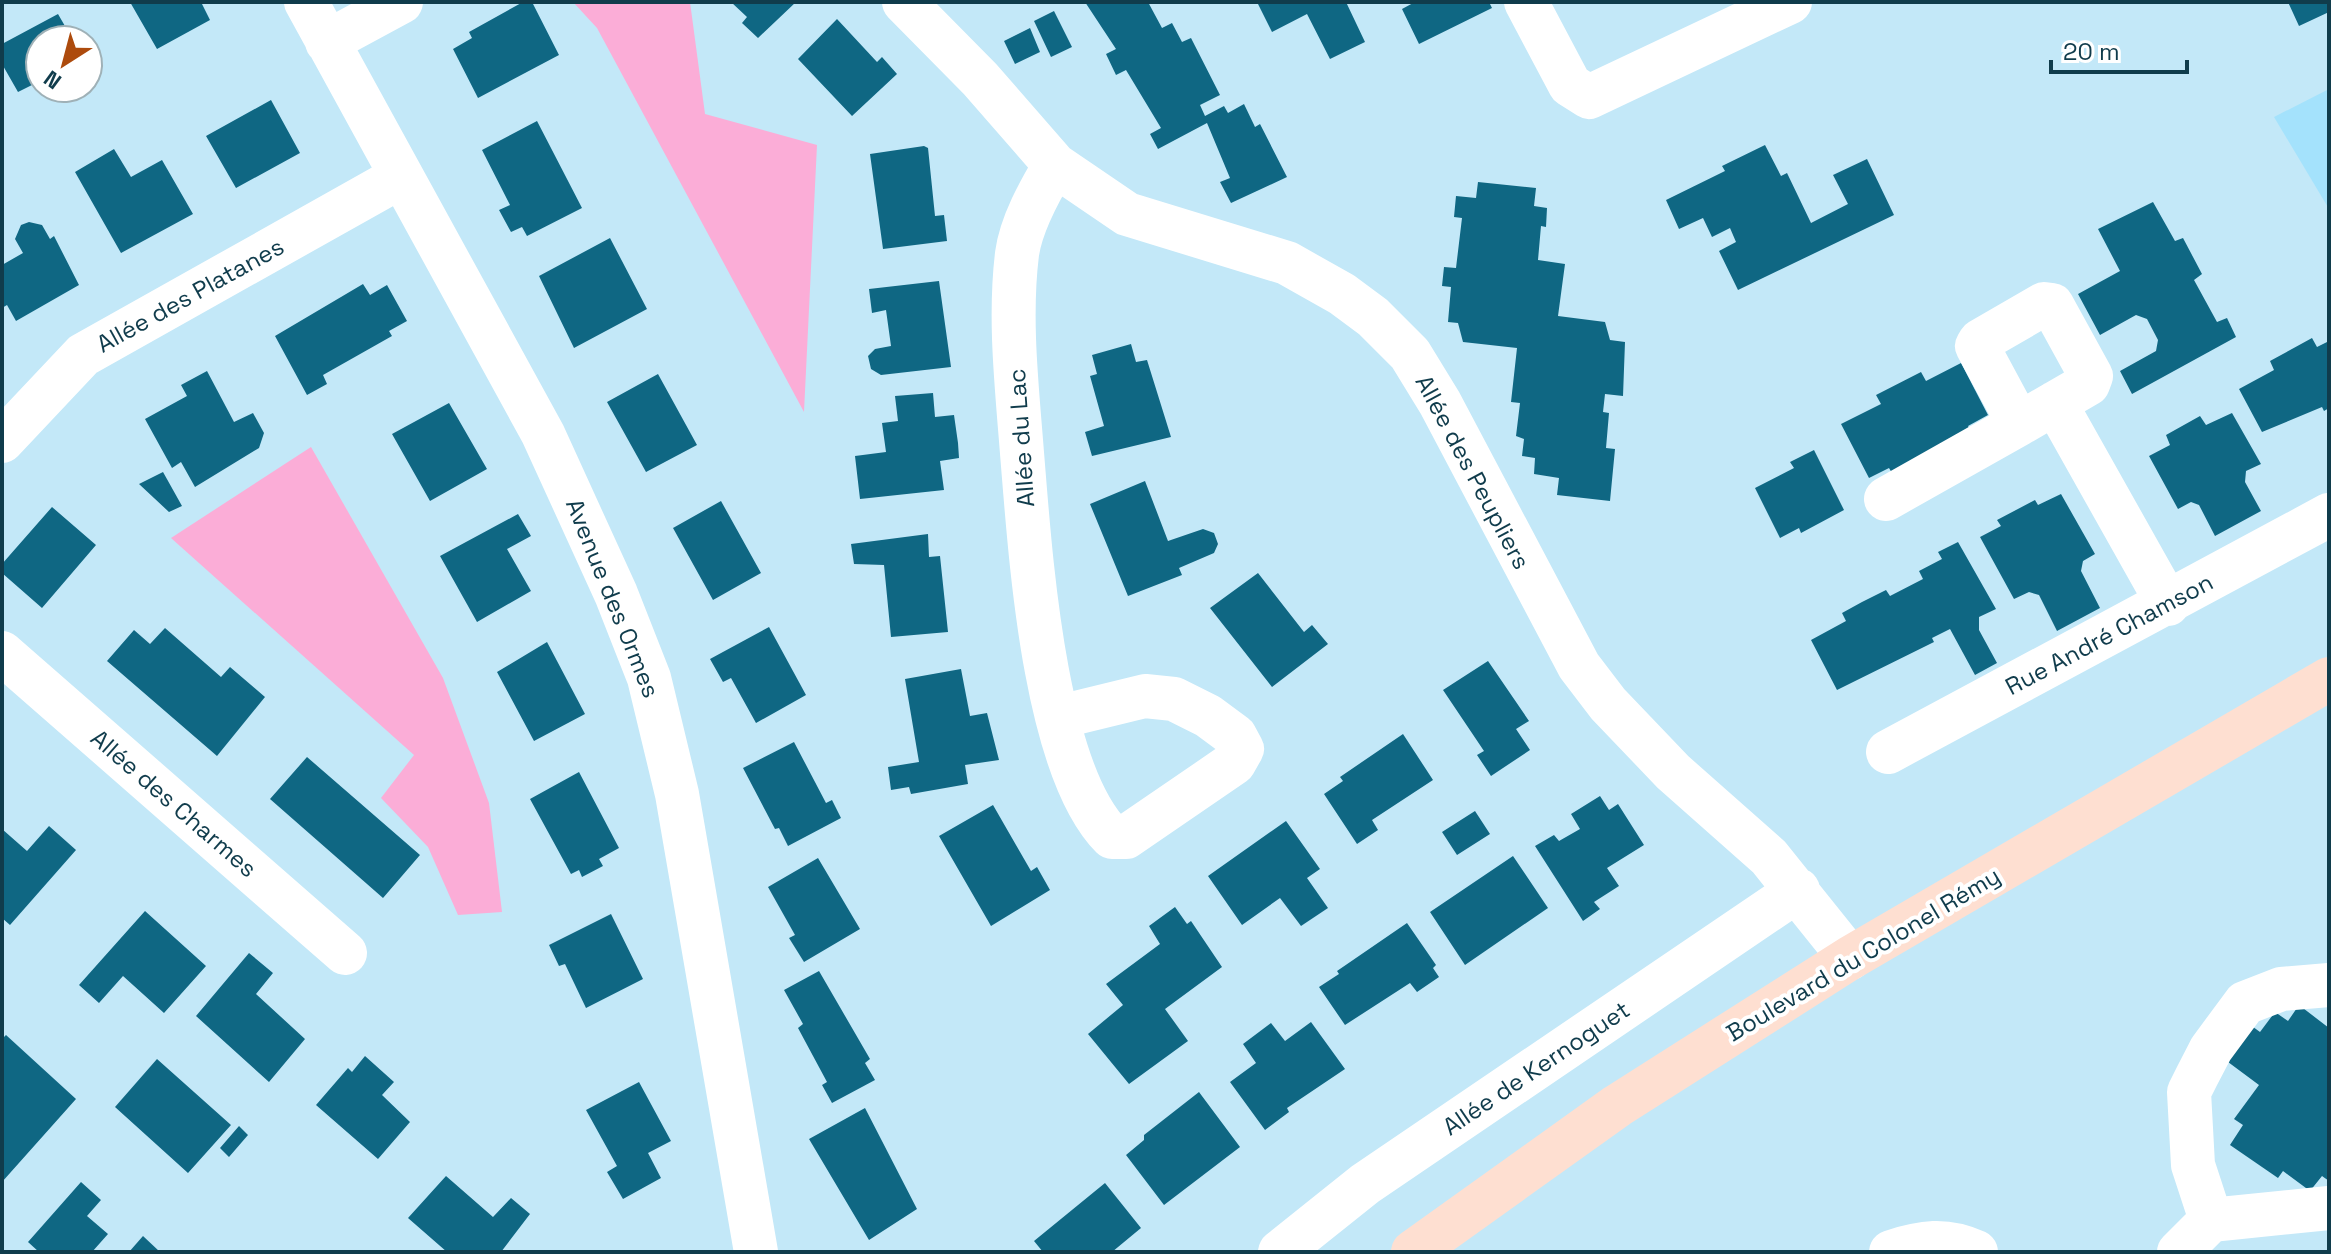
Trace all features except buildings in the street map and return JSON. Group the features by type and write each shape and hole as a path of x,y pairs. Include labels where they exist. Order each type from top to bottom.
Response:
{"main road":[{"name":"Boulevard du Colonel Rémy","path":"1413,1252 1617,1106 1850,958 2329,679"}],"street":[{"name":"Avenue des Ormes","path":"306,2 543,434 616,594 649,678 677,794 756,1252"},
{"path":"327,42 401,2"},
{"name":"Allée des Peupliers","path":"904,2 980,79 1055,165 1127,214 1287,263 1342,294 1373,317 1410,354 1440,403 1579,666 1608,704 1673,772 1769,857 1850,958"},
{"path":"1526,2 1570,85 1589,97 1790,2"},
{"name":"Allée du Lac","path":"1055,165 1042,186 1017,251 1015,358 1032,572 1059,717"},
{"name":"Allée des Platanes","path":"2,441 83,355 400,177"},
{"path":"1886,499 2037,413 2168,604"},
{"name":"Rue André Chamson","path":"1888,752 2329,515"},
{"name":"Allée des Charmes","path":"2,653 345,953"},
{"name":"Allée de Kernoguet","path":"1280,1252 1365,1184 1798,890"},
{"path":"2211,1220 2193,1165 2189,1092 2193,1084 2211,1049 2245,1003 2281,989 2329,985"},
{"path":"2179,1252 2211,1220 2329,1208"},
{"path":"1891,1252 1921,1242 1960,1244 1976,1252"}],"shaded area":[{"path":"573,2 690,2 705,114 817,145 804,412 597,28"},
{"path":"2329,89 2329,209 2274,117"},
{"path":"311,447 443,678 489,803 502,912 458,915 428,847 381,798 414,755 171,538"}]}
